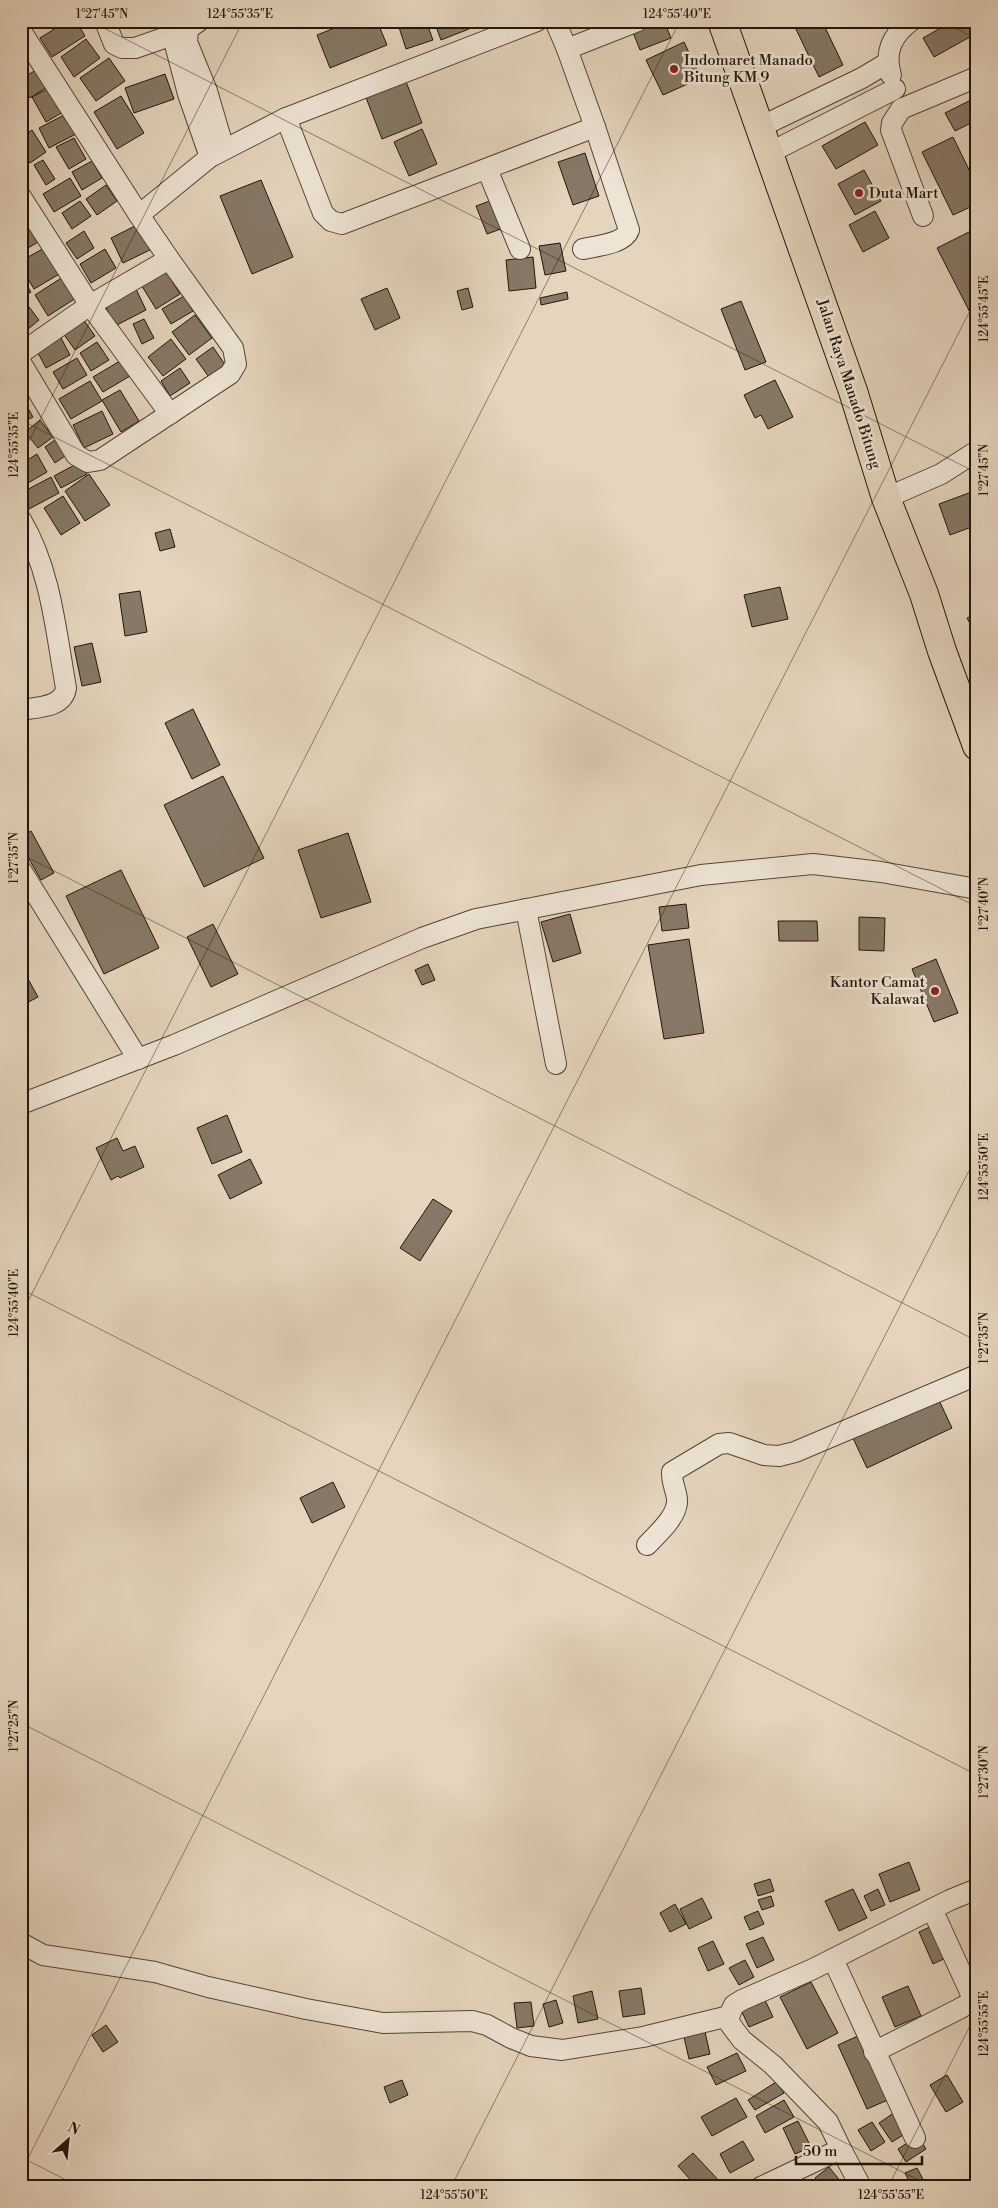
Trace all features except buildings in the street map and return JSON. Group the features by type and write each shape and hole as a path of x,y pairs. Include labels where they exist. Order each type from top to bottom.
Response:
{"highway":[{"name":"Jalan Raya Manado Bitung","path":"722,21 856,399 886,498 924,594 942,651 977,746"}],"street":[{"path":"105,21 114,44 122,48 136,48 184,26 197,93 217,153"},
{"path":"139,215 217,153 286,118 537,21"},
{"path":"555,21 595,126 629,230 626,236 620,240 583,249"},
{"path":"567,49 638,21"},
{"path":"901,109 887,63 887,53 896,37 909,22"},
{"path":"21,31 139,215 233,348 236,358 235,368 230,374 100,460 88,462 76,455 21,363"},
{"path":"760,127 862,78 887,63"},
{"path":"923,216 891,130 892,123 901,109 977,77"},
{"path":"769,153 895,89"},
{"path":"286,118 323,213 328,220 335,223 346,223 595,126"},
{"path":"486,168 520,250"},
{"path":"21,197 90,305 170,414"},
{"path":"21,353 90,305 169,259"},
{"path":"886,498 941,474 977,451"},
{"path":"21,520 41,565 49,592 66,688 63,698 57,702 21,710"},
{"path":"22,1101 138,1059 245,1016 422,938 476,919 701,875 814,864 881,872 977,889"},
{"path":"21,870 138,1059"},
{"path":"526,909 556,1064"},
{"path":"647,1545 671,1518 677,1502 671,1479 672,1472 719,1444 729,1443 764,1455 779,1456 787,1454 977,1375"},
{"path":"861,2187 828,2122 773,2065 742,2040 730,2024 729,2016 734,2006 742,2000 833,1960 932,1909 977,1890"},
{"path":"874,2052 959,2010 968,2004 971,1999 971,1994 932,1909"},
{"path":"21,1943 43,1955 155,1972 237,1994 383,2023 472,2021 487,2025 531,2046 562,2050 644,2037 729,2016"},
{"path":"833,1960 915,2138"},
{"path":"761,2187 841,2149"}],"place":[{"name":"Indomaret Manado Bitung KM 9","path":"674,69"},
{"name":"Duta Mart","path":"859,193"},
{"name":"Kantor Camat Kalawat","path":"935,991"}]}
